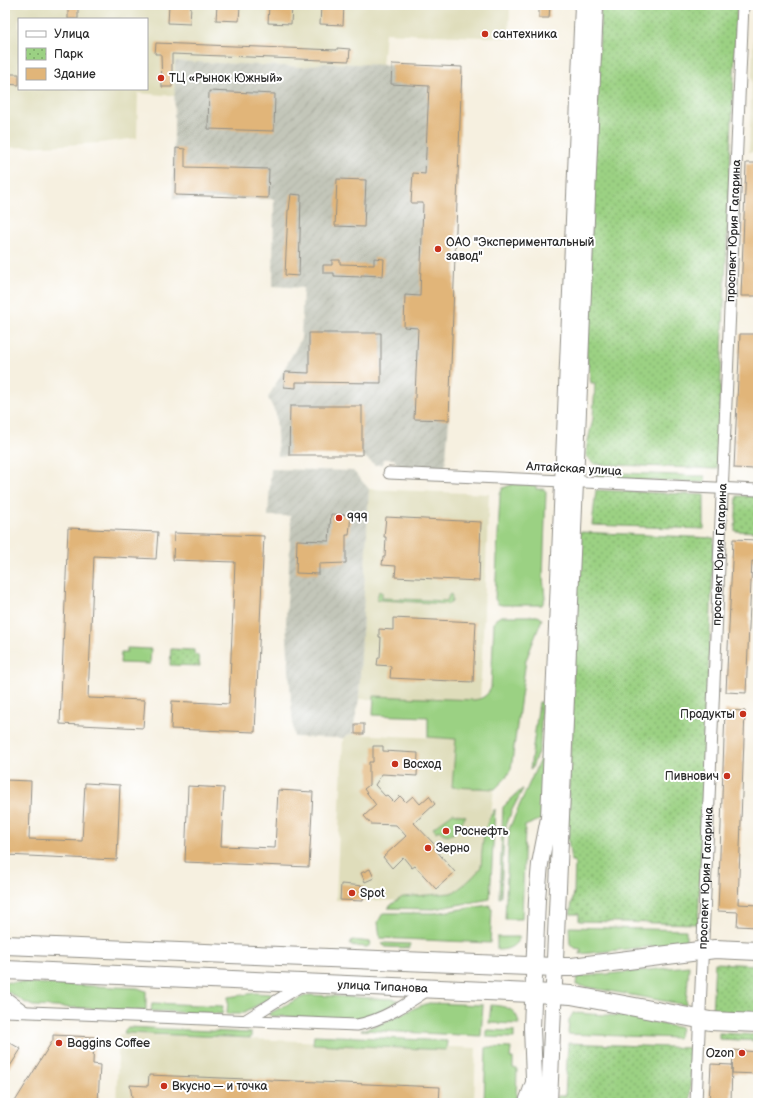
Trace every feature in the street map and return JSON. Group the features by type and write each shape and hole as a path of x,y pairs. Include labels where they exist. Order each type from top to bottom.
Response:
{"main road":[{"path":"549,1103 555,967 583,5"},
{"path":"535,1103 532,1028 537,899 540,864 549,818 595,5"},
{"name":"улица Типанова","path":"5,945 535,967 572,967 716,949 758,951"},
{"name":"улица Типанова","path":"5,970 534,992 571,995 710,1021 758,1023"}],"street":[{"name":"проспект Юрия Гагарина","path":"696,1103 723,489 742,5"},
{"name":"Алтайская улица","path":"389,473 758,490"},
{"path":"246,1020 306,982"},
{"path":"5,1011 345,1025 364,1024 403,1006 431,988"},
{"path":"5,997 24,1012"},
{"path":"524,1103 534,1076"}],"shaded area":[{"name":"ТЦ «Рынок Южный»","path":"5,5 510,5 509,38 385,33 382,65 323,63 304,67 175,61 175,96 138,93 137,138 100,143 5,148"},
{"path":"755,5 758,5 758,152 749,152"},
{"path":"175,61 304,67 323,63 462,67 449,420 445,469 403,466 396,463 394,459 384,459 383,464 375,465 362,455 278,456 276,414 268,398 301,339 303,288 273,286 274,199 173,199"},
{"path":"271,469 353,471 369,489 359,699 352,734 343,738 294,737 286,621 291,527 290,516 268,516"},
{"path":"369,489 489,494 480,704 359,699"},
{"path":"352,734 500,741 484,870 456,898 428,901 336,900 343,738"},
{"path":"119,1034 476,1048 474,1103 116,1103"}],"green space":[{"path":"601,5 737,5 717,469 594,464 586,456 593,419 595,383 591,383 586,352"},
{"path":"597,472 705,476 705,483 597,478"},
{"path":"513,484 536,485 536,489 544,489 546,492 543,577 545,598 542,605 502,605 498,604 495,599 500,494 503,488"},
{"path":"596,490 704,495 704,529 592,525"},
{"path":"737,496 758,496 758,532 735,531"},
{"path":"579,532 714,538 698,924 579,921 579,914 570,914 574,892 575,861 571,861 567,831"},
{"path":"379,591 382,592 382,598 447,601 449,595 451,594 452,602 448,604 381,600 377,599"},
{"path":"501,616 537,616 542,619 526,660 511,769 506,778 495,789 452,787 456,739 428,737 428,717 373,715 374,696 474,700 484,697 491,688 494,623 496,619"},
{"path":"127,648 151,649 150,664 120,663 121,652 127,652"},
{"path":"171,649 194,650 194,654 198,656 200,666 170,665"},
{"path":"539,702 542,702 540,747 531,770 530,769"},
{"path":"545,748 542,819 525,826 522,919 505,919 509,829"},
{"path":"522,789 504,831 501,897 499,898 503,807"},
{"path":"495,809 490,899 434,909 388,908 403,897 451,893 468,881 481,866 484,834 489,819"},
{"path":"453,813 466,816 454,833 446,834 439,830 436,832 433,828"},
{"path":"490,905 490,908 492,909 490,943 380,938 378,922 383,913 435,913"},
{"path":"569,927 686,930 686,943 580,954 581,949 574,948 570,944"},
{"path":"497,937 520,937 511,947 497,950"},
{"path":"352,940 370,942 371,944 367,947 354,946 350,944"},
{"path":"382,944 410,944 410,948 386,947"},
{"path":"715,963 758,965 758,1014 712,1012"},
{"path":"689,966 686,1005 576,985 577,977"},
{"path":"5,982 138,988 146,991 146,1011 33,1006 5,990"},
{"path":"255,993 271,994 272,998 240,1014 227,1014 228,997"},
{"path":"309,995 398,1000 395,1004 373,1014 351,1019 271,1016 268,1014"},
{"path":"152,1003 223,1006 222,1014 151,1011"},
{"path":"429,1003 483,1005 481,1036 361,1030 378,1025 412,1009"},
{"path":"491,1005 505,1007 513,1011 516,1014 519,1024 489,1023"},
{"path":"573,1013 622,1016 681,1028 678,1038 568,1034 569,1020"},
{"path":"128,1027 251,1033 251,1038 124,1033"},
{"path":"487,1030 514,1031 514,1038 487,1037"},
{"path":"719,1033 758,1035 758,1041 719,1039"},
{"path":"314,1035 447,1041 446,1050 313,1044"},
{"path":"568,1043 692,1048 690,1103 557,1103 557,1096 565,1096"},
{"path":"486,1048 511,1048 510,1058 513,1058 513,1068 517,1069 516,1103 484,1103"}],"building":[{"path":"68,5 78,5 78,18 68,18"},
{"path":"169,5 191,5 190,24 168,23"},
{"path":"217,5 240,5 239,21 216,20"},
{"path":"269,5 292,5 291,24 268,23"},
{"path":"321,5 344,5 343,25 320,24"},
{"path":"539,5 550,5 549,18 539,18"},
{"path":"156,43 337,50 337,48 350,49 349,61 172,54 172,87 162,87 161,54 155,54"},
{"name":"ОАО \"Экспериментальный завод\"","path":"392,64 462,67 449,420 414,419 418,328 404,327 405,295 420,296 423,203 411,203 413,173 425,174 429,86 391,84"},
{"path":"5,74 18,74 18,85 5,84"},
{"path":"209,91 275,94 274,131 208,129"},
{"path":"176,148 185,149 185,167 269,169 268,198 175,195"},
{"path":"746,163 758,163 758,296 741,296"},
{"path":"337,179 366,180 364,227 335,226"},
{"path":"291,194 301,195 299,276 285,275 288,210"},
{"path":"374,258 384,259 383,276 334,276 334,273 323,273 323,265 332,265 332,260 340,260 340,264 374,265"},
{"path":"309,333 381,333 381,383 296,382 296,388 284,387 285,372 309,373"},
{"path":"740,334 758,334 758,386 754,469 734,468"},
{"path":"290,406 362,406 362,455 289,455"},
{"path":"331,514 351,515 349,535 346,535 346,563 319,564 319,574 296,573 297,540 329,541"},
{"path":"386,517 481,522 479,581 395,577 396,566 382,565 383,557 385,557 386,537 384,537"},
{"path":"68,528 158,532 156,559 94,556 88,698 145,700 143,728 60,724"},
{"path":"174,533 264,536 255,732 171,729 172,701 229,704 235,562 173,560"},
{"path":"733,539 758,540 758,562 752,561 746,693 726,692"},
{"path":"393,618 476,622 473,682 390,678 391,666 377,665 378,658 380,658 381,637 379,637 379,629 393,630"},
{"path":"725,710 745,711 738,904 758,905 758,927 737,926 738,912 718,911"},
{"path":"355,724 364,724 364,734 355,734"},
{"path":"373,746 383,746 383,751 418,753 417,776 382,774 375,785 385,796 387,795 394,802 400,796 406,802 413,796 420,804 429,796 435,804 414,823 436,846 434,848 455,872 436,889 415,866 412,868 403,857 392,868 383,857 406,836 396,825 371,824 364,816 376,805 364,789 369,785 369,762 373,762"},
{"path":"5,780 31,781 29,839 82,841 85,783 120,785 117,860 5,855"},
{"path":"188,786 224,788 221,846 275,848 278,790 313,792 309,867 185,862"},
{"path":"370,869 374,878 365,882 361,873"},
{"name":"Spot","path":"341,884 364,886 363,901 340,900"},
{"path":"53,1035 94,1037 93,1064 100,1065 98,1103 14,1103 53,1040"},
{"path":"5,1040 21,1049 5,1074"},
{"path":"733,1050 758,1052 758,1074 732,1073"},
{"path":"711,1064 732,1065 731,1103 709,1103"},
{"path":"149,1075 440,1087 439,1103 133,1103 130,1085 148,1086"}],"place":[{"name":"сантехника","path":"485,34"},
{"name":"ТЦ «Рынок Южный»","path":"161,78"},
{"name":"ОАО \"Экспериментальный завод\"","path":"438,249"},
{"name":"999","path":"339,518"},
{"name":"Продукты","path":"743,714"},
{"name":"Восход","path":"395,764"},
{"name":"Пивнович","path":"727,776"},
{"name":"Роснефть","path":"446,831"},
{"name":"Зерно","path":"428,848"},
{"name":"Spot","path":"352,893"},
{"name":"Baggins Coffee","path":"59,1043"},
{"name":"Ozon","path":"742,1053"},
{"name":"Вкусно — и точка","path":"164,1086"}]}
